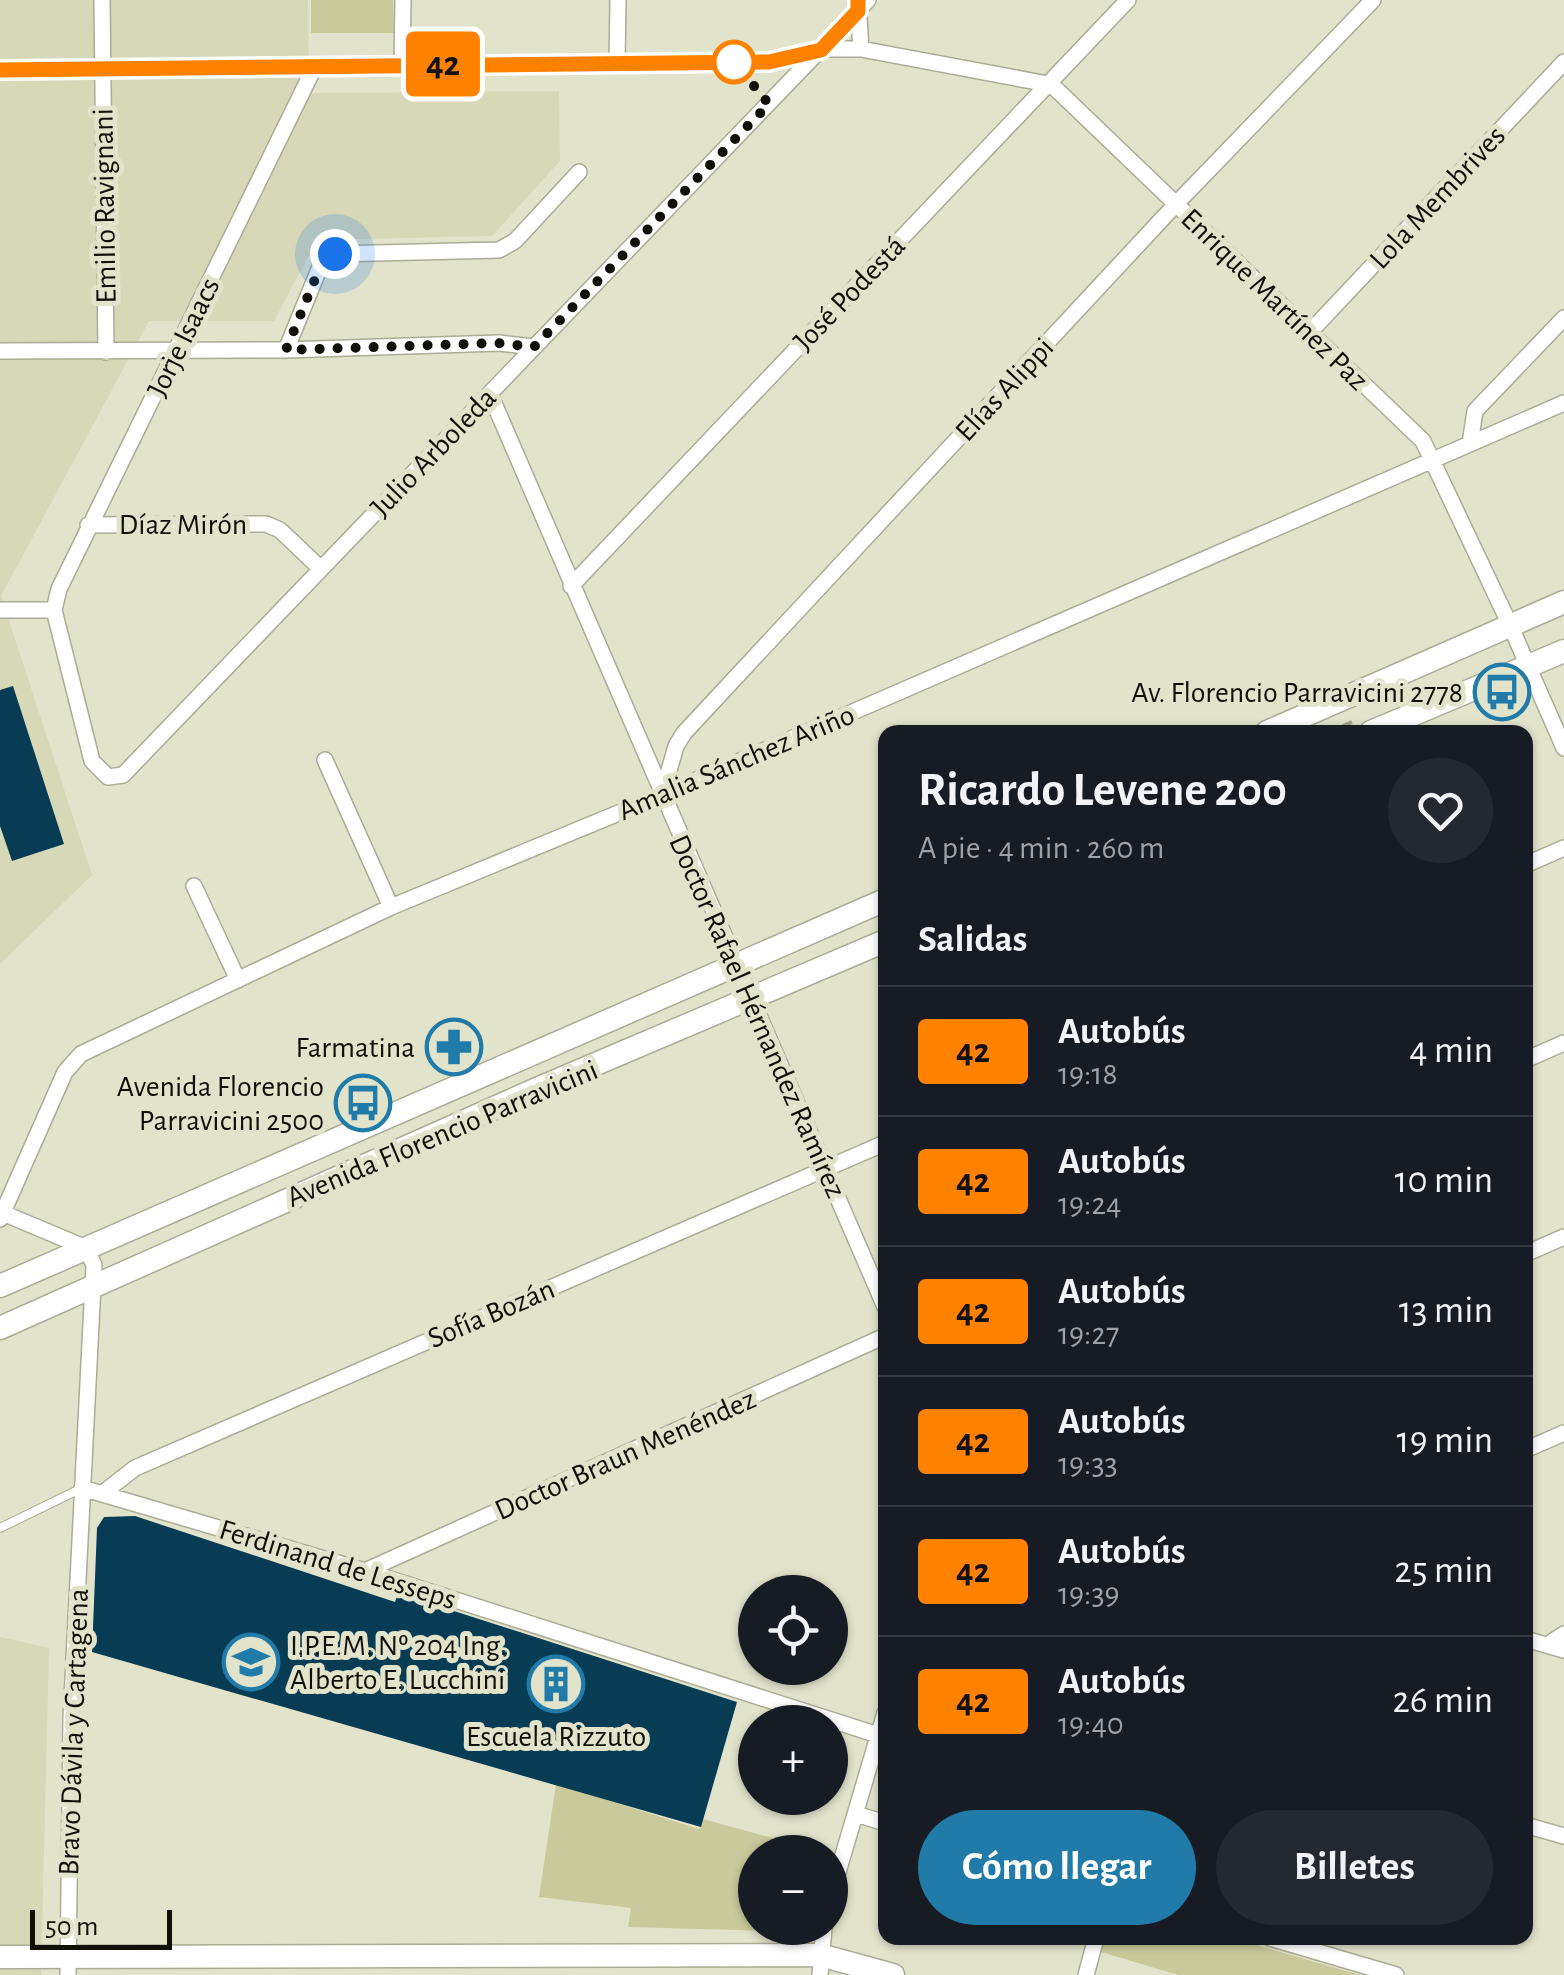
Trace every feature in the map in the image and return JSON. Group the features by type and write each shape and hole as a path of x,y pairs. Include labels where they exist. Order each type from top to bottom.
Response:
{"main road":[{"path":"1282,725 1564,602"},
{"path":"1388,725 1564,651"},
{"name":"Avenida Florencio Parravicini","path":"0,1286 878,903"},
{"name":"Avenida Florencio Parravicini","path":"0,1328 537,1088 878,945"},
{"path":"0,1957 68,1966 820,1965 894,1975"}],"street":[{"name":"Emilio Ravignani","path":"102,0 106,352"},
{"path":"402,65 403,0"},
{"path":"618,0 618,64"},
{"name":"José Podestá","path":"570,586 1128,0"},
{"name":"Elías Alippi","path":"662,795 676,746 684,733 1176,204 1374,0"},
{"path":"861,4 861,49"},
{"name":"Julio Arboleda","path":"54,610 92,761 108,778 123,775 861,4"},
{"path":"0,70 769,62 821,50 861,49 1048,84"},
{"name":"Lola Membrives","path":"1310,332 1564,62"},
{"name":"Jorje Isaacs","path":"54,610 59,589 88,524 315,66"},
{"name":"Enrique Martínez Paz","path":"1048,84 1423,441 1564,748"},
{"path":"286,350 322,262 335,254 499,250 515,242 579,172"},
{"path":"1470,444 1475,412 1564,318"},
{"path":"0,350 286,350 498,343 534,347"},
{"name":"Doctor Rafael Hérnandez Ramírez","path":"490,394 878,1291"},
{"name":"Amalia Sánchez Ariño","path":"1,1216 70,1064 81,1054 390,906 662,795 1564,403"},
{"name":"Díaz Mirón","path":"88,524 266,524 280,530 321,569"},
{"path":"0,610 54,610"},
{"path":"325,760 390,906"},
{"path":"1533,861 1564,848"},
{"path":"194,886 238,980"},
{"path":"1533,1057 1564,1043"},
{"name":"Sofía Bozán","path":"103,1492 134,1468 878,1146"},
{"path":"1,1216 86,1248"},
{"path":"1533,1251 1564,1237"},
{"name":"Bravo Dávila y Cartagena","path":"68,1966 71,1718 94,1286 94,1265 86,1248"},
{"name":"Doctor Braun Menéndez","path":"365,1571 878,1339"},
{"path":"1533,1447 1564,1433"},
{"name":"Ferdinand de Lesseps","path":"82,1488 365,1571 878,1735"},
{"path":"1547,1645 1564,1634"},
{"path":"1533,1641 1564,1650"},
{"path":"848,1840 878,1735"},
{"path":"856,1814 878,1820"},
{"path":"1533,1826 1564,1836"},
{"path":"1086,1975 1094,1945"},
{"path":"1294,1945 1396,1975"}],"lane":[{"path":"0,1528 82,1488"}],"shaded area":[{"path":"0,0 308,0 309,93 559,91 560,161 492,236 317,240 274,321 149,321 1,596 92,875 0,964"},
{"path":"311,0 393,0 394,33 311,33"},
{"path":"0,1637 49,1648 41,1975 0,1975"},
{"path":"556,1784 699,1829 703,1819 761,1835 738,1835 738,1930 628,1927 631,1908 539,1897"},
{"path":"1100,1945 1256,1945 1360,1975 1178,1975 1098,1951"}],"building":[{"path":"13,686 64,844 12,861 0,826 0,690"},
{"name":"I.P.E.M. Nº 204 Ing. Alberto E. Lucchini","path":"135,1516 395,1602 398,1593 737,1702 701,1827 92,1652 97,1528 104,1517"}],"bus line":[{"name":"42","path":"0,70 769,62 821,50 858,11 858,0"}],"place":[{"name":"Av. Florencio Parravicini 2778","path":"1502,692"},
{"name":"Farmatina","path":"454,1047"},
{"name":"Avenida Florencio Parravicini 2500","path":"363,1103"},
{"name":"I.P.E.M. Nº 204 Ing. Alberto E. Lucchini","path":"251,1662"},
{"name":"Escuela Rizzuto","path":"556,1684"}],"route":[{"path":"335,254 322,262 286,350 498,343 534,347 769,104 734,62"}]}
